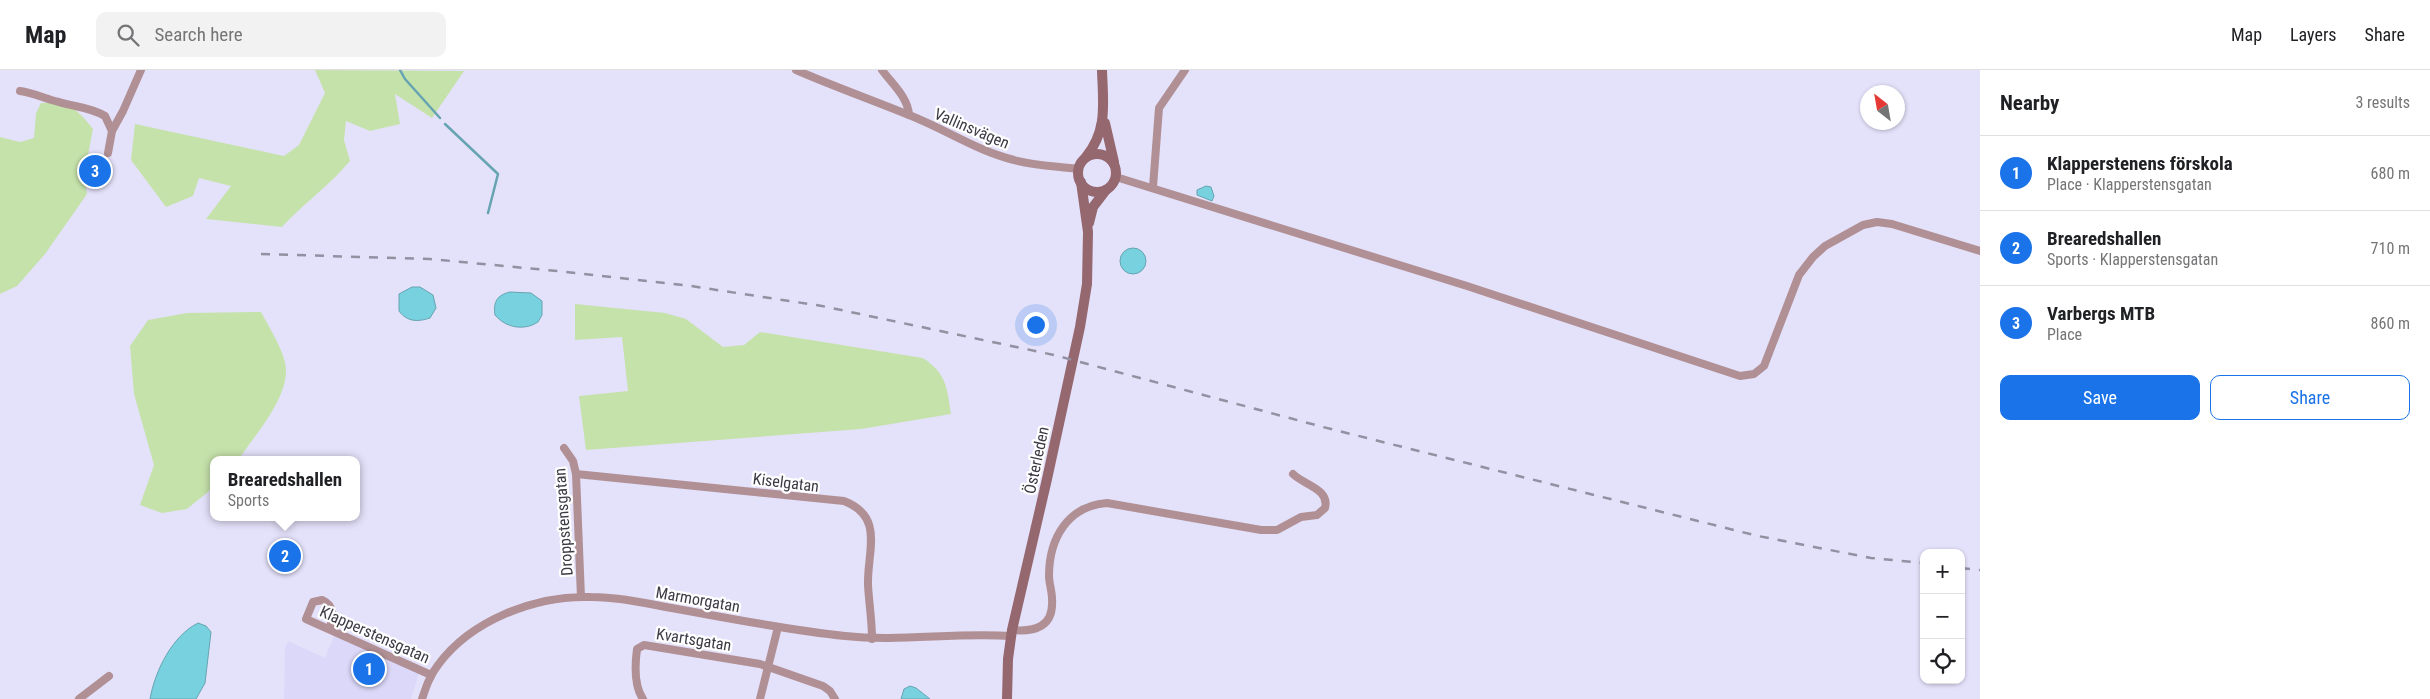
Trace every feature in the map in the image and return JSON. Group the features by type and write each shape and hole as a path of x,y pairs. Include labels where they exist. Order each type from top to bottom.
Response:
{"main road":[{"path":"1079,169 1095,146 1102,129 1102,70"},
{"path":"1103,114 1116,177"},
{"path":"1086,157 1095,154 1105,155 1115,165"},
{"name":"Österleden","path":"1007,699 1011,633 1034,540 1080,327 1087,284 1088,226 1079,169"},
{"name":"Österleden","path":"1088,226 1093,207 1116,177"},
{"path":"1081,182 1091,190 1099,192 1107,189"}],"street":[{"path":"108,153 112,131 141,70"},
{"path":"796,70 886,108 910,115"},
{"name":"Vallinsvägen","path":"882,70 902,95 909,108 910,115 979,148 1012,160 1042,166 1079,169"},
{"path":"1152,187 1159,108 1185,70"},
{"path":"20,91 97,111 109,121 112,131"},
{"path":"1116,177 1740,376 1754,374 1764,366 1799,275 1809,261 1825,246 1856,228 1877,222 1892,224 1918,230 1980,251"},
{"name":"Droppstensgatan","path":"564,448 573,461 576,474 581,597"},
{"name":"Kiselgatan","path":"576,474 844,501 854,505 867,518 871,529 868,584 872,639"},
{"name":"Marmorgatan","path":"422,699 431,675 456,644 494,620 540,603 581,597 605,597 778,627 872,639 1032,631 1046,622 1052,604 1049,574 1057,538 1065,522 1080,510 1107,502 1261,530 1277,530 1301,517 1317,515 1325,508 1326,501 1322,493 1293,474"},
{"name":"Klapperstensgatan","path":"330,628 333,614 330,605 322,600 313,602 306,619 330,628 431,675"},
{"path":"760,699 778,627"},
{"name":"Kvartsgatan","path":"643,699 637,684 636,656 639,646 768,666"},
{"path":"768,666 823,686 830,691 835,699"},
{"path":"80,699 109,676"}],"shaded area":[{"path":"334,636 419,673 411,699 284,699 285,648 288,641 325,658"}],"green space":[{"path":"315,70 464,71 432,118 395,94 400,124 370,131 346,121 344,140 350,161 282,227 206,219 231,186 199,178 193,196 166,207 131,160 135,124 284,156 299,145 325,93"},
{"path":"41,103 66,105 72,108 93,129 84,176 87,194 45,254 17,286 0,294 0,137 20,142 34,138 36,113"},
{"path":"575,304 665,313 686,319 723,347 744,345 760,332 923,358 937,370 944,382 951,414 861,429 586,450 579,396 628,391 622,337 575,340"},
{"path":"261,312 280,347 285,362 285,381 276,405 269,417 241,456 210,456 210,490 187,509 162,513 140,505 154,465 134,394 130,346 148,320 187,313"}],"water":[{"path":"1206,186 1211,187 1214,196 1212,201 1197,195 1197,190"},
{"path":"1133,248 1142,252 1146,261 1142,270 1133,274 1124,270 1120,261 1124,252"},
{"path":"412,287 420,287 433,295 436,308 430,318 413,320 402,315 399,311 399,294"},
{"path":"510,292 531,293 542,301 542,315 538,322 527,327 515,327 504,323 495,315 495,303 499,297"},
{"path":"198,623 206,626 211,632 205,683 196,699 150,699 156,677 166,655 180,636"},
{"path":"910,686 916,688 930,699 901,699 904,689"}],"waterway":[{"path":"400,70 405,79 440,118"},
{"path":"445,124 498,174 488,213"}],"railway":[{"path":"261,254 430,259 691,286 822,306 1054,355 1323,427 1758,536 1871,558 1920,563"},
{"path":"1965,568 1980,570"}],"place":[{"name":"Varbergs MTB","path":"95,171"},
{"name":"Brearedshallen","path":"285,556"},
{"name":"Klapperstenens förskola","path":"369,669"}]}
